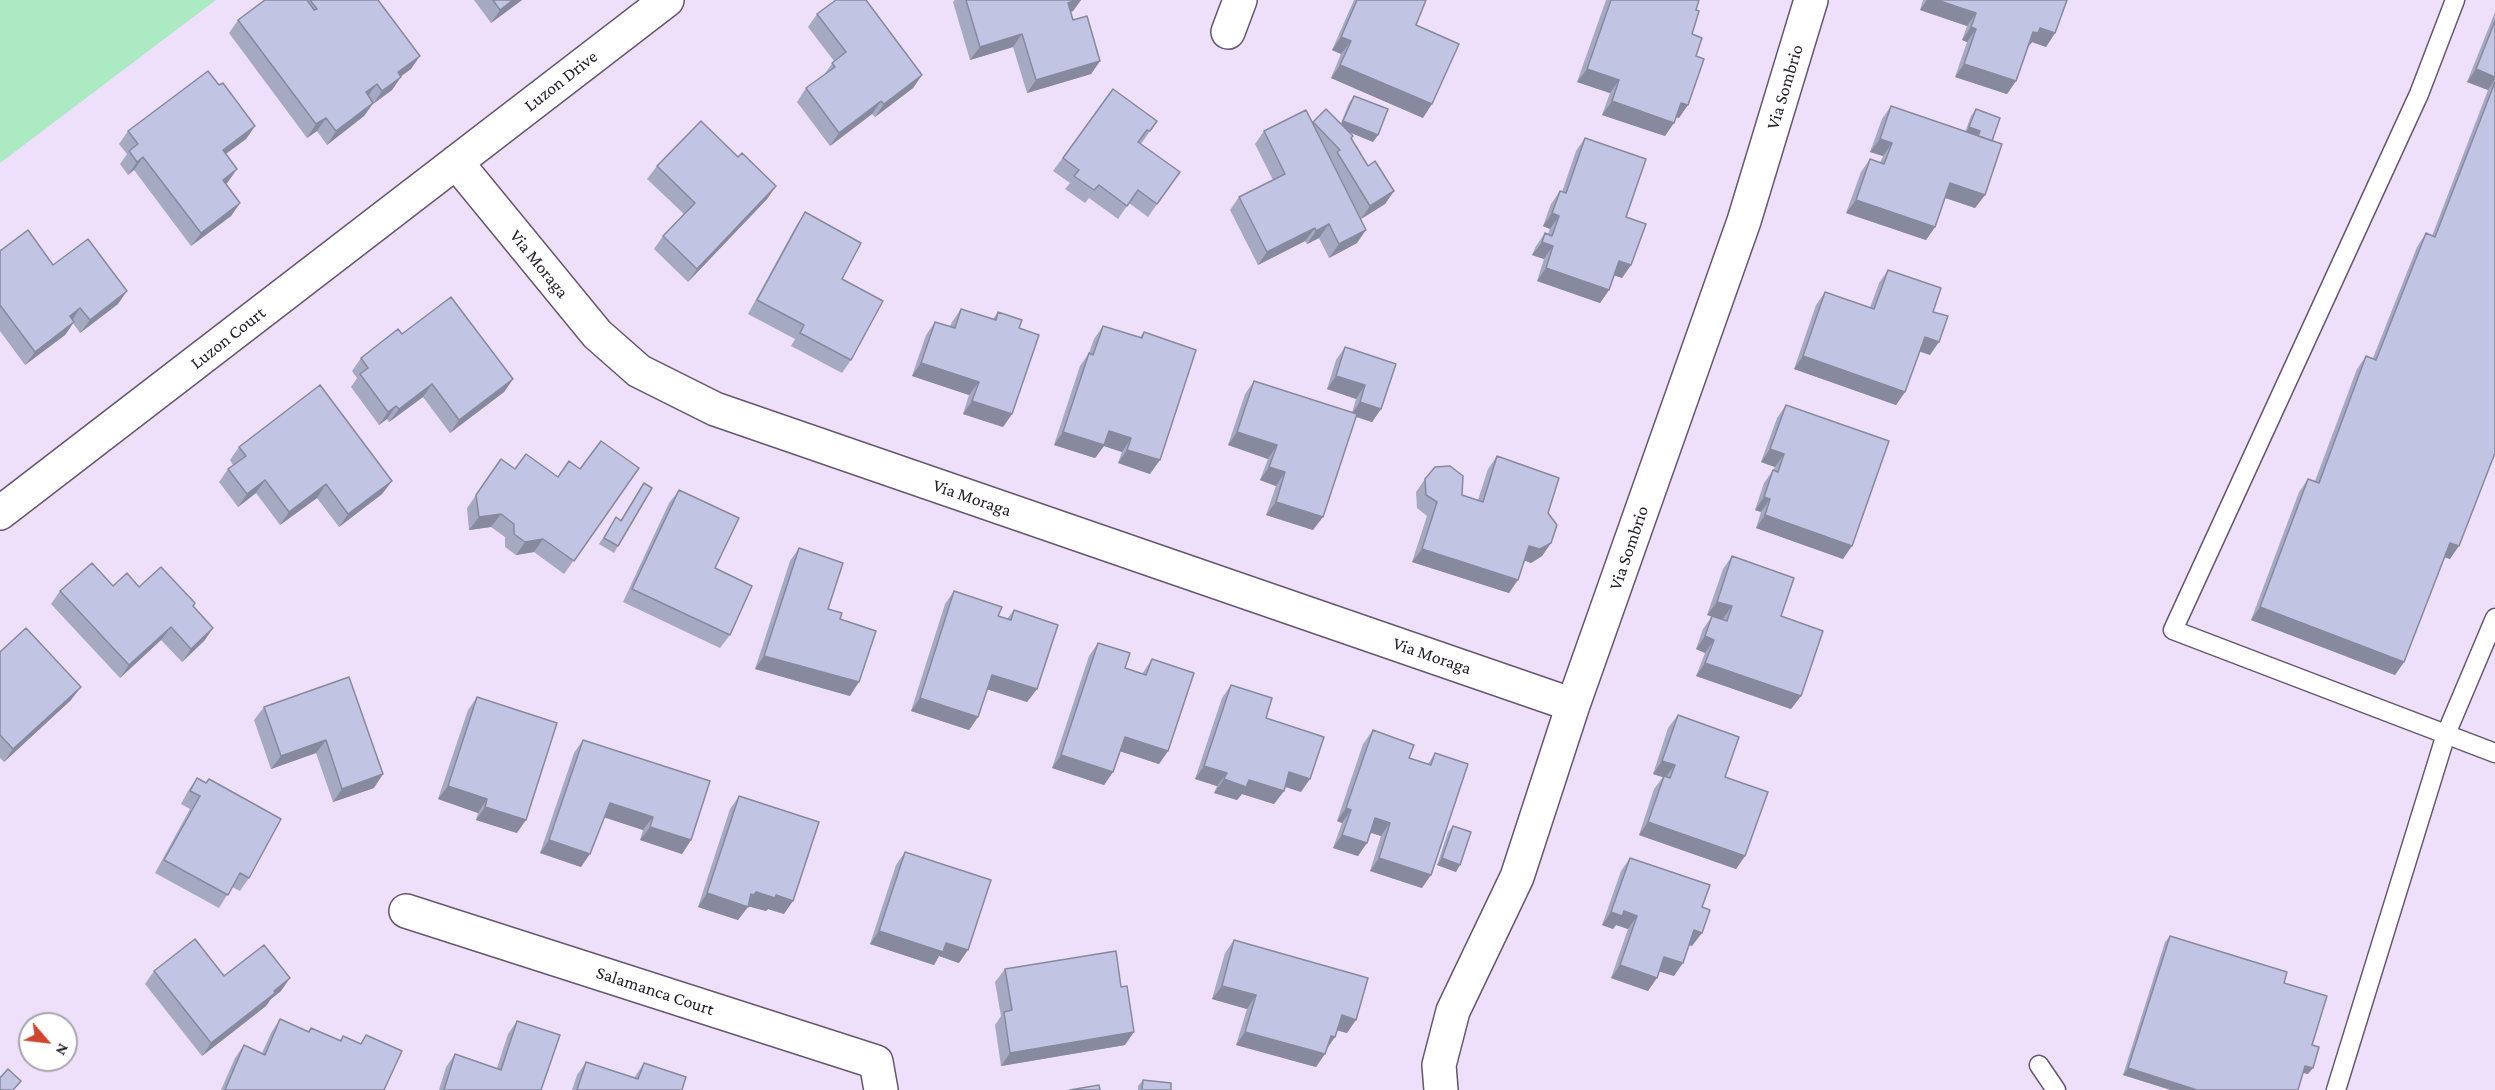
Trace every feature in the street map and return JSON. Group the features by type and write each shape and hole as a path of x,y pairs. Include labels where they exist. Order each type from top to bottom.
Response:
{"street":[{"name":"Luzon Drive","path":"456,162 667,0"},
{"path":"1228,32 1240,0"},
{"name":"Via Sombrio","path":"1442,1090 1439,1065 1453,1011 1517,877 1573,705 1744,221 1811,0"},
{"name":"Luzon Court","path":"0,513 456,162"},
{"name":"Via Moraga","path":"456,162 597,334 639,370 715,409 1573,705"},
{"name":"Salamanca Court","path":"406,911 876,1062 881,1090"}],"lane":[{"path":"2455,0 2420,94 2173,630 2495,753"},
{"path":"2336,1090 2446,734 2495,618"},
{"path":"2039,1065 2056,1090"}],"green space":[{"path":"0,0 216,0 0,163"}],"building":[{"path":"265,0 307,0 314,10 317,9 310,0 378,0 420,56 398,72 401,77 382,91 377,84 366,92 373,103 336,131 326,118 316,124 238,20"},
{"path":"493,0 513,0 500,10"},
{"path":"836,0 866,0 922,75 884,104 881,101 839,133 806,88 835,67 832,63 846,52 817,14"},
{"path":"966,0 1076,0 1068,3 1073,20 1087,16 1100,61 1036,80 1022,34 980,47"},
{"path":"1357,0 1426,0 1416,25 1459,44 1432,104 1340,65 1351,41 1341,37"},
{"path":"1611,0 1699,0 1696,10 1699,11 1692,34 1702,38 1696,56 1704,59 1688,105 1681,103 1674,123 1612,101 1619,80 1587,69"},
{"path":"1937,0 2067,0 2055,33 2040,28 2038,33 2033,32 2016,81 1964,64 1976,29 1971,27 1976,13"},
{"path":"2495,21 2495,77 2476,69"},
{"path":"208,71 219,85 223,83 255,126 223,150 237,169 223,180 240,203 201,233 143,157 137,162 129,151 138,144 128,131"},
{"path":"2495,82 2495,453 2459,546 2450,543 2404,662 2260,607 2308,479 2319,483 2366,356 2376,360 2426,233 2435,237"},
{"path":"1113,89 1157,121 1138,142 1180,172 1157,204 1138,190 1127,206 1099,185 1094,190 1074,176 1079,170 1063,158"},
{"path":"1354,96 1388,109 1378,135 1343,121"},
{"path":"1891,106 2002,144 1985,195 1950,183 1935,227 1856,200 1870,159 1884,164 1892,143 1880,139"},
{"path":"1326,109 1353,136 1351,138 1368,166 1375,161 1394,191 1370,206 1337,152 1340,150 1313,122"},
{"path":"1976,109 2000,118 1992,141 1978,136 1980,131 1969,127"},
{"path":"1306,110 1366,230 1339,244 1329,224 1316,231 1315,228 1267,252 1239,197 1285,174 1264,131"},
{"path":"701,121 738,157 742,153 776,186 697,269 663,236 695,203 657,166"},
{"path":"1585,138 1646,159 1626,217 1646,224 1631,265 1619,261 1609,290 1546,268 1553,246 1542,242 1545,233 1552,236 1559,216 1552,213 1560,191 1566,193"},
{"path":"805,212 861,243 842,279 883,301 851,360 800,333 804,325 757,300"},
{"path":"28,230 53,265 88,239 127,291 90,320 80,308 70,316 74,322 35,352 0,305 0,251"},
{"path":"1888,270 1941,288 1933,312 1948,316 1939,342 1925,337 1905,392 1803,356 1825,292 1874,309"},
{"path":"451,297 513,379 459,420 432,384 399,409 396,406 388,412 360,374 368,368 361,358 398,329 402,334"},
{"path":"961,309 996,320 998,312 1022,320 1019,328 1039,335 1012,414 972,401 979,382 921,363 935,322 955,328"},
{"path":"1103,326 1142,338 1144,332 1196,350 1160,460 1127,450 1131,438 1109,431 1104,445 1063,432 1089,353 1093,355"},
{"path":"1345,347 1396,364 1381,409 1360,402 1365,385 1336,376"},
{"path":"1254,381 1357,414 1323,517 1276,502 1285,472 1269,467 1277,445 1237,432"},
{"path":"320,385 392,481 348,514 326,484 289,512 265,480 247,494 228,469 246,456 239,447"},
{"path":"1786,405 1889,441 1852,546 1765,515 1770,499 1764,497 1773,470 1778,472 1784,454 1770,449"},
{"path":"601,441 639,468 574,561 543,539 525,542 514,534 514,524 501,514 479,517 476,495 501,459 515,469 526,454 558,477 569,461 580,469"},
{"path":"1497,456 1559,478 1548,513 1557,525 1551,543 1540,549 1529,546 1518,580 1422,549 1437,502 1426,495 1425,479 1435,467 1450,466 1463,476 1462,495 1483,502"},
{"path":"644,483 652,488 618,546 604,538 616,517 621,521"},
{"path":"679,490 739,518 715,568 752,586 730,635 632,589"},
{"path":"799,548 843,563 828,609 842,613 840,619 876,631 859,682 764,656"},
{"path":"1732,556 1794,578 1781,616 1823,631 1801,696 1705,663 1714,640 1705,636 1712,616 1727,621 1732,606 1717,602"},
{"path":"92,563 113,586 127,573 139,587 161,567 195,603 193,606 213,628 191,649 171,627 129,665 60,591"},
{"path":"954,591 1002,607 998,616 1011,620 1014,610 1058,625 1037,689 992,675 978,717 920,698"},
{"path":"26,628 81,687 13,749 0,735 0,652"},
{"path":"1098,643 1130,653 1125,668 1146,675 1152,659 1194,673 1168,751 1125,737 1113,772 1061,755"},
{"path":"349,677 383,774 342,789 326,740 281,756 264,707"},
{"path":"1231,685 1272,698 1266,718 1324,737 1310,779 1289,772 1284,791 1249,780 1246,787 1224,779 1227,773 1204,766"},
{"path":"477,697 557,723 526,820 485,807 487,799 448,786"},
{"path":"1678,715 1739,737 1725,777 1768,792 1745,856 1648,822 1664,776 1670,778 1675,765 1662,761"},
{"path":"1373,730 1414,745 1409,758 1431,765 1435,753 1468,764 1431,875 1379,858 1390,823 1375,818 1367,843 1342,835 1351,810 1346,808"},
{"path":"583,740 710,781 691,840 650,827 653,817 610,803 590,854 549,840"},
{"path":"197,778 206,783 209,779 281,819 249,878 240,873 228,895 164,860 200,796 190,791"},
{"path":"739,796 819,822 793,901 776,895 775,898 756,892 754,895 751,894 748,907 707,893"},
{"path":"1453,826 1471,832 1460,865 1442,858"},
{"path":"905,852 991,880 968,950 946,943 943,952 879,931"},
{"path":"1630,858 1710,885 1702,907 1710,910 1702,933 1694,930 1683,963 1664,957 1657,978 1620,965 1637,916 1624,911 1622,916 1611,912"},
{"path":"2170,936 2287,972 2284,983 2327,996 2312,1045 2319,1047 2313,1068 2305,1066 2298,1090 2197,1090 2128,1068"},
{"path":"195,939 224,976 264,945 290,978 274,991 275,993 211,1043 154,971"},
{"path":"1234,940 1368,978 1356,1020 1342,1015 1335,1037 1331,1036 1325,1054 1245,1032 1256,995 1222,986"},
{"path":"1116,951 1121,987 1127,986 1134,1032 1010,1053 1004,1012 1012,1010 1005,969"},
{"path":"280,1019 309,1032 311,1028 341,1041 343,1036 361,1044 366,1035 402,1051 384,1090 225,1090 244,1045 265,1055"},
{"path":"517,1021 560,1035 541,1090 444,1090 455,1054 501,1070"},
{"path":"586,1062 638,1079 644,1063 686,1077 682,1090 577,1090"},
{"path":"8,1069 21,1081 13,1090 0,1090 0,1078"},
{"path":"1143,1080 1171,1083 1171,1090 1142,1090"},
{"path":"1099,1085 1100,1090 1070,1090"}]}
